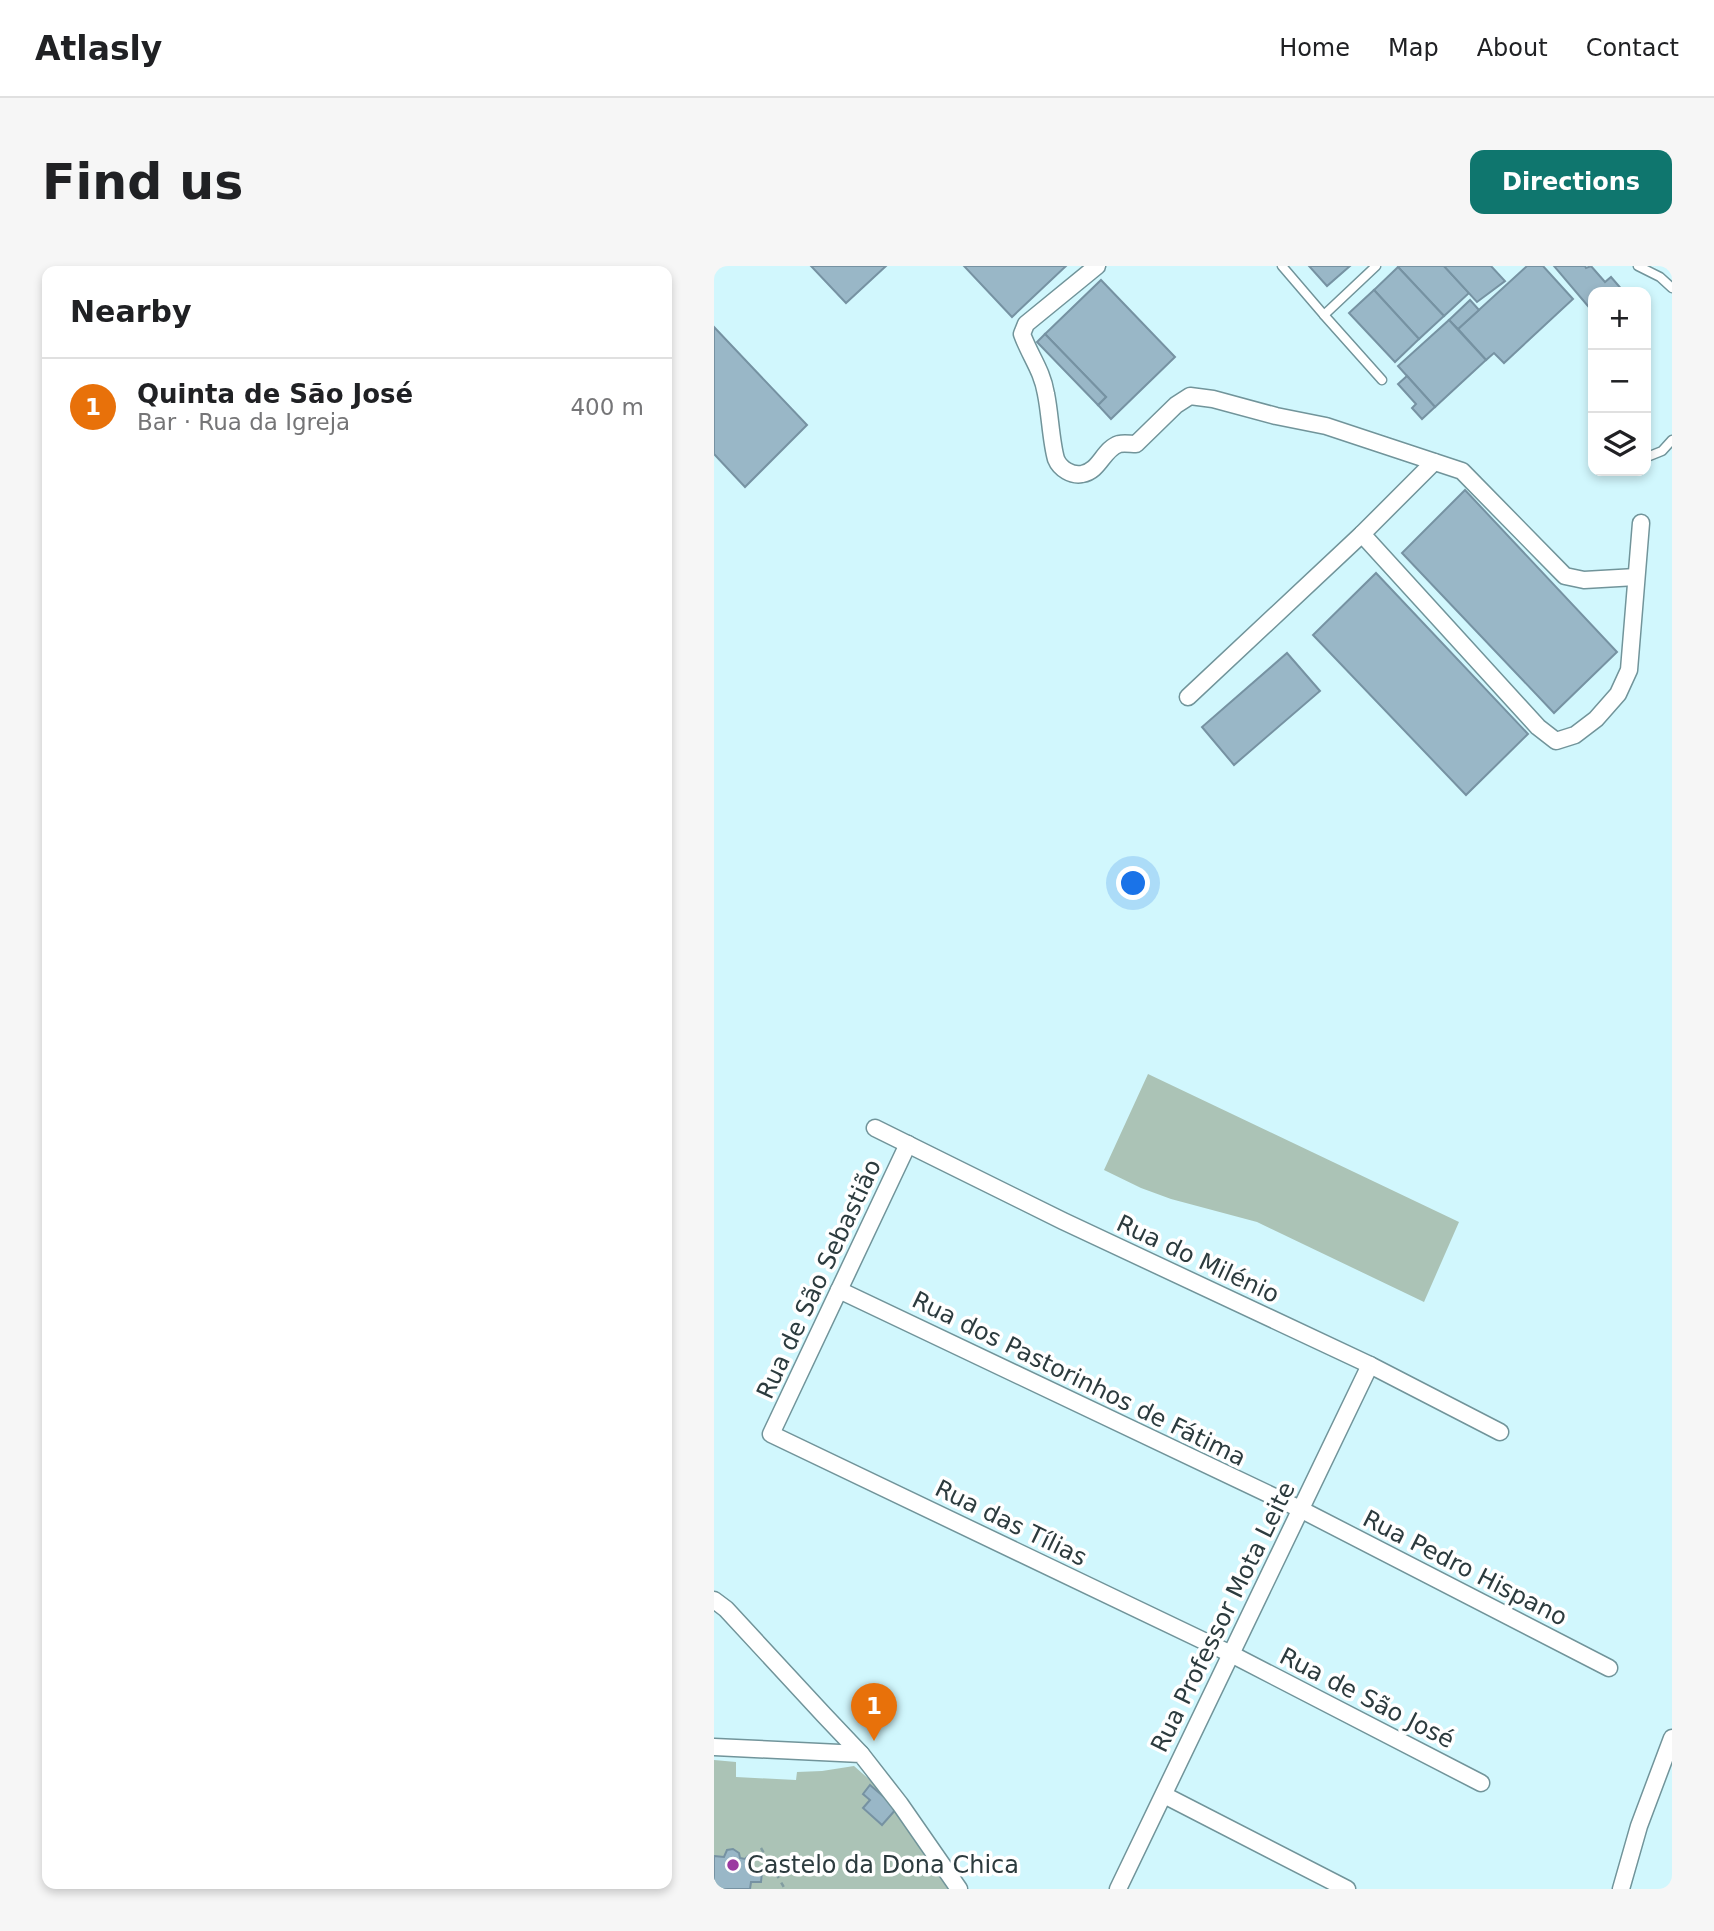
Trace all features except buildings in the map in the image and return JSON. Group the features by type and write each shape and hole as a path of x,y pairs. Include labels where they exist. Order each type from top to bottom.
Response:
{"street":[{"path":"1097,266 1026,324 1022,334 1038,365 1046,393 1057,461 1065,471 1080,475 1094,470 1107,453 1119,444 1136,444 1176,405 1190,396 1213,399 1326,426 1462,471 1564,576 1584,580 1636,577"},
{"path":"1188,697 1362,534 1434,462"},
{"path":"1362,534 1538,727 1556,741 1576,735 1596,719 1618,694 1629,670 1642,523"},
{"name":"Rua do Milénio","path":"875,1128 1063,1221 1370,1365 1500,1432"},
{"name":"Rua de São Sebastião","path":"771,1434 908,1144"},
{"name":"Rua dos Pastorinhos de Fátima","path":"839,1290 1300,1509"},
{"name":"Rua Professor Mota Leite","path":"1118,1889 1370,1365"},
{"name":"Rua das Tílias","path":"771,1434 1231,1654"},
{"name":"Rua Pedro Hispano","path":"1300,1509 1609,1668"},
{"path":"714,1600 726,1609 861,1754 900,1804 959,1889"},
{"name":"Rua de São José","path":"1231,1654 1481,1783"},
{"path":"1621,1889 1639,1826 1672,1738"},
{"path":"714,1747 861,1754"},
{"path":"1164,1795 1347,1889"}],"lane":[{"path":"1282,266 1382,380"},
{"path":"1325,315 1376,266"},
{"path":"1638,266 1660,277 1672,288"},
{"path":"1651,455 1662,451 1672,440"}],"path":[{"path":"761,1848 785,1889"}],"green space":[{"path":"1148,1074 1459,1222 1424,1302 1257,1222 1171,1199 1104,1170"},
{"path":"714,1760 736,1762 736,1777 796,1780 797,1772 854,1766 895,1802 955,1889 714,1889"}],"place":[{"name":"Quinta de São José","path":"874,1741"},
{"name":"Castelo da Dona Chica","path":"733,1865"}]}
